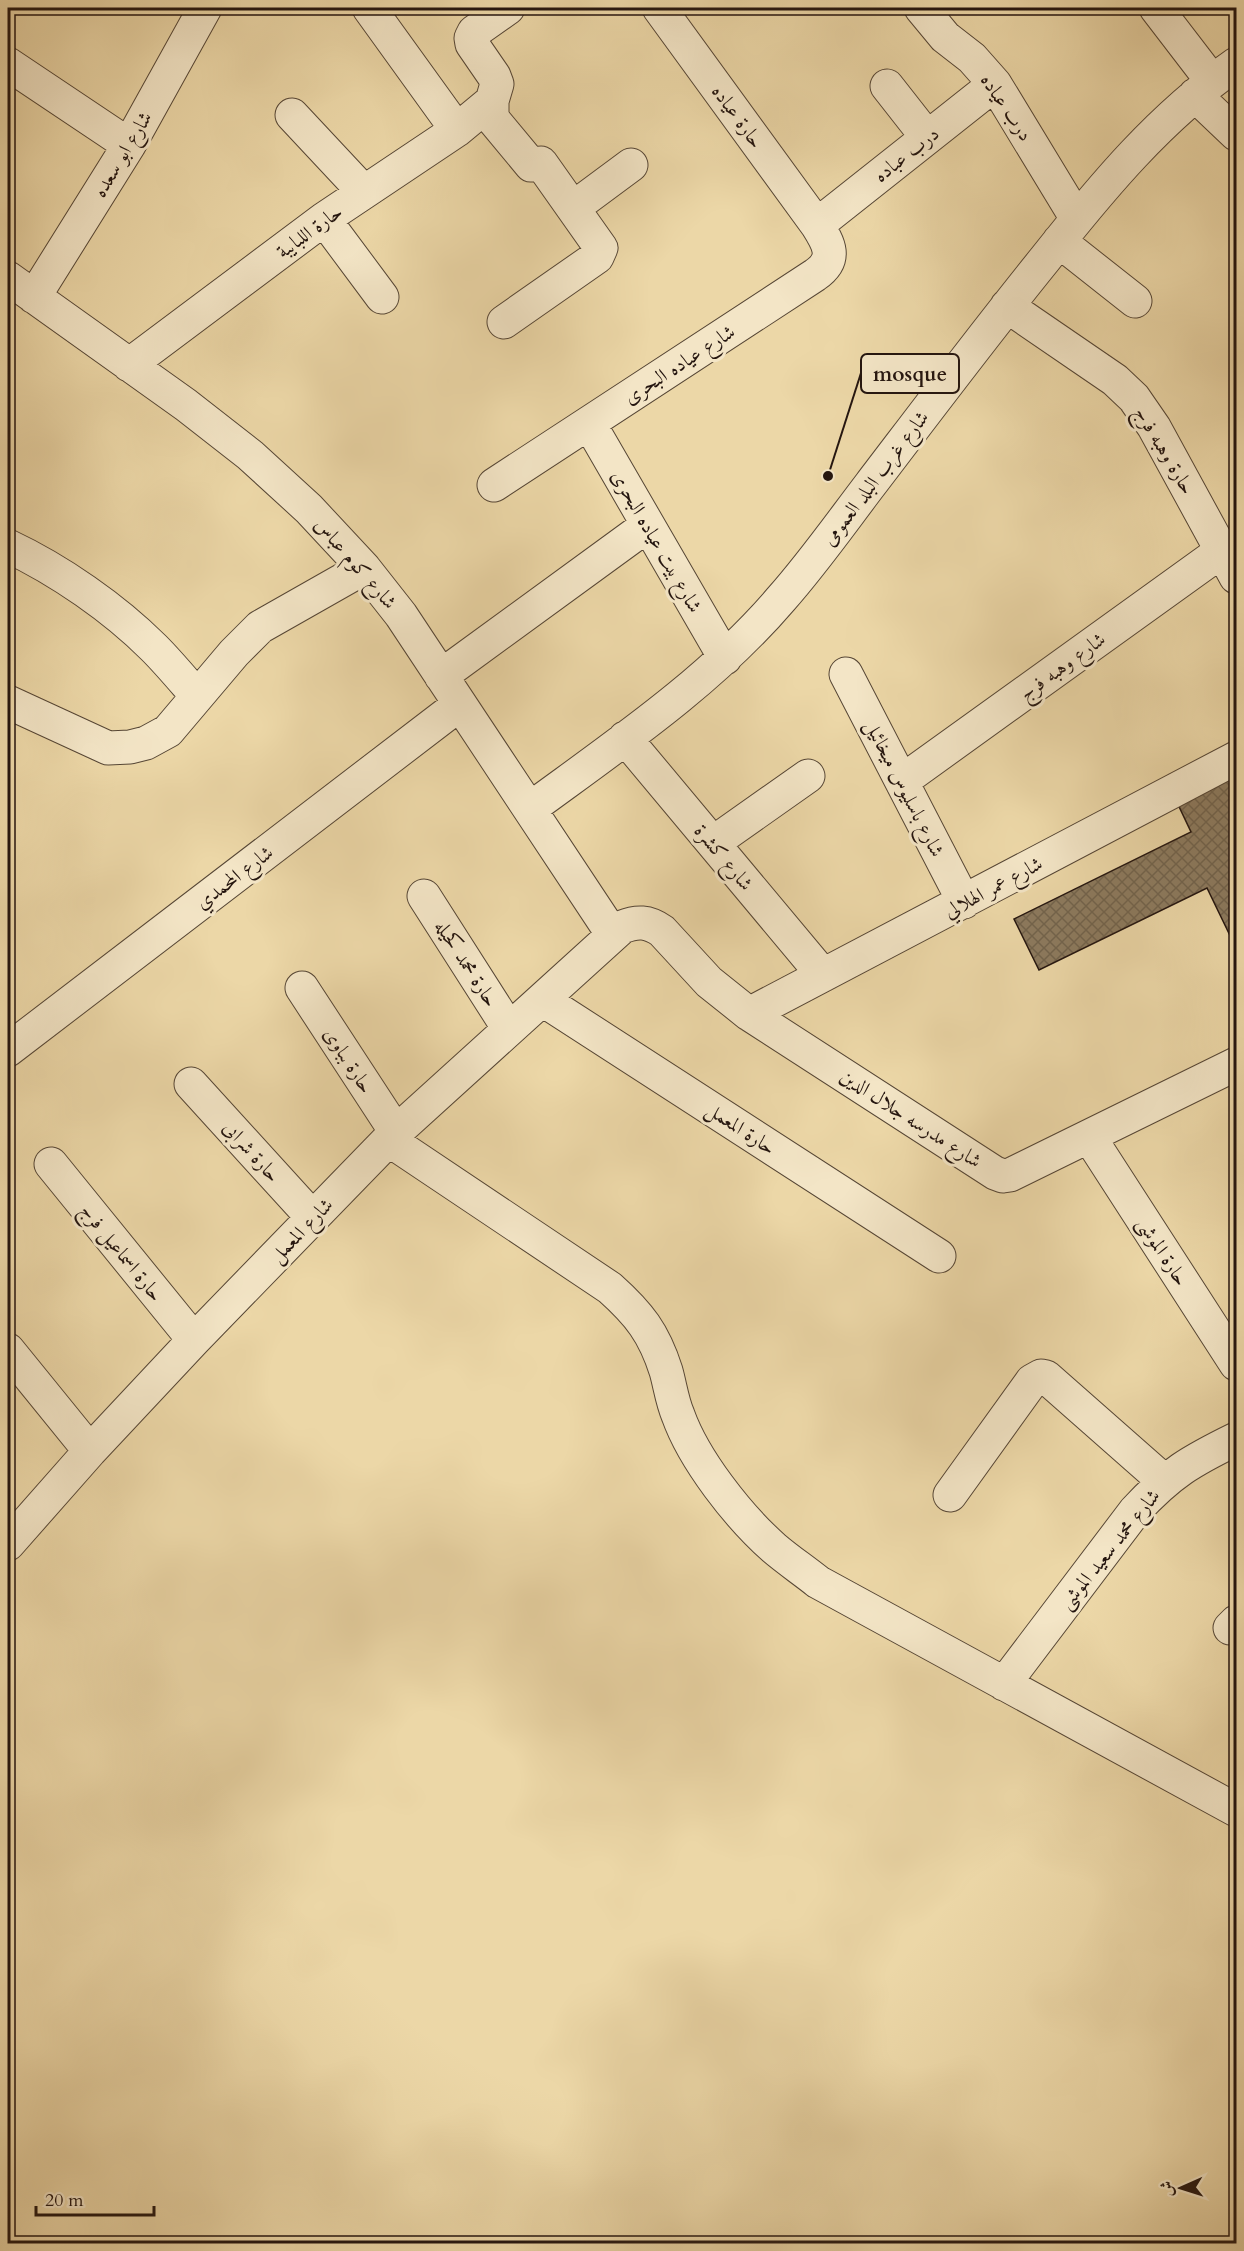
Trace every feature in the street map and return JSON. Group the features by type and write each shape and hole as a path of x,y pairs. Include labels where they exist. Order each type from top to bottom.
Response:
{"street":[{"name":"شارع ابو سعده","path":"34,297 129,145 206,8"},
{"path":"369,8 457,130"},
{"path":"504,321 600,253 599,243 541,163 531,165 496,125 491,110 497,84 472,44 471,38 474,32 508,8"},
{"name":"حارة عياده","path":"659,8 817,225"},
{"name":"درب عياده","path":"921,8 945,37 972,58 995,84 1068,230"},
{"path":"1156,8 1214,80 1236,134"},
{"path":"8,64 129,145"},
{"name":"شارع غرب البلد العمومى","path":"531,808 625,738 725,658 783,597 1068,230 1142,144 1214,80"},
{"name":"درب عباده","path":"817,225 995,84"},
{"path":"887,86 927,137"},
{"name":"حارة اللبايبة","path":"129,365 324,219 457,130 492,101"},
{"path":"292,116 364,192"},
{"path":"573,208 631,165"},
{"path":"324,219 382,297"},
{"name":"شارع عياده البحرى","path":"494,485 821,270 829,256 829,248 817,225"},
{"path":"1068,230 1135,301"},
{"name":"شارع كوم عباس","path":"8,278 186,405 250,454 309,509 364,568 401,615 613,935"},
{"name":"حارة وهبه فرج","path":"1007,306 1115,380 1134,398 1154,426 1229,564"},
{"name":"شارع بيت عياده البحرى","path":"588,423 725,658"},
{"path":"441,676 648,525"},
{"path":"8,546 58,575 112,611 154,648 197,696"},
{"name":"شارع وهبه فرج","path":"902,781 1229,564"},
{"path":"8,702 108,748 130,747 146,743 168,731 234,653 260,627 364,568"},
{"name":"شارع باسليوس ميخائيل","path":"846,674 964,902"},
{"name":"شارع المحمدي","path":"8,1050 460,704"},
{"name":"شارع كشرة","path":"625,738 823,975"},
{"name":"شارع عمر الهلالي","path":"749,1014 1236,758"},
{"path":"713,843 808,776"},
{"name":"حارة محمد كحيله","path":"424,896 509,1029"},
{"name":"شارع مدرسه جلال الدين","path":"613,935 621,927 632,923 654,925 709,982 749,1014 1003,1176 1010,1175 1090,1138 1236,1065"},
{"name":"شارع المعمل","path":"8,1544 90,1451 194,1340 393,1136 613,935"},
{"name":"حارة بباوى","path":"302,988 393,1136"},
{"name":"حارة المعمل","path":"543,1000 939,1256"},
{"name":"حارة شرابى","path":"191,1084 313,1218"},
{"path":"393,1136 610,1288 635,1311 654,1339 666,1370 678,1416 704,1464 736,1509 774,1548 818,1582 1236,1810"},
{"name":"حارة الموشى","path":"1090,1138 1236,1364"},
{"name":"حارة اسماعيل فرج","path":"51,1164 194,1340"},
{"path":"8,1350 90,1451"},
{"path":"950,1495 1032,1381 1041,1376 1046,1377 1164,1481"},
{"name":"شارع محمد سعيد الموشى","path":"1004,1684 1135,1511 1164,1481 1200,1456 1236,1439"}],"building":[{"path":"1236,766 1236,948 1207,888 1039,970 1014,919 1191,832 1174,796"}],"place":[{"name":"mosque","path":"828,476"}]}
